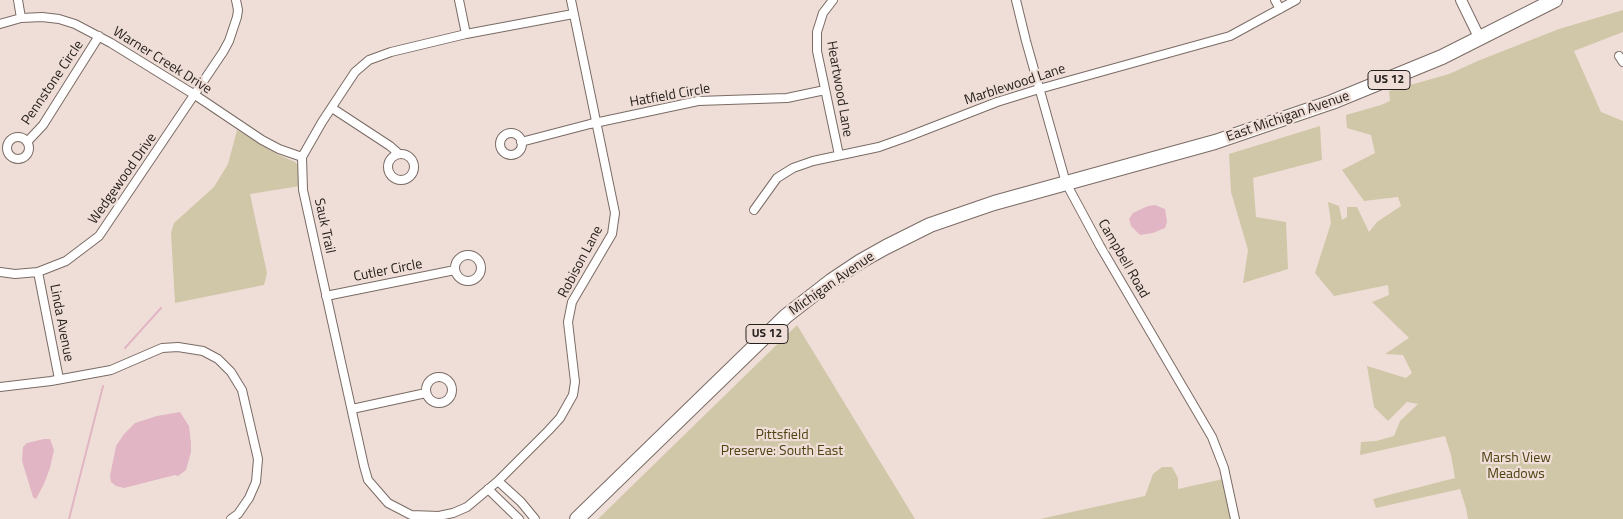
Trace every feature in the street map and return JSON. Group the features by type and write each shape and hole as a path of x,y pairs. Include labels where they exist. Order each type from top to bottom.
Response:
{"highway":[{"name":"East Michigan Avenue","path":"1066,183 1223,139 1296,115 1398,76 1480,38 1555,0"},
{"name":"Michigan Avenue","path":"577,519 786,316 831,281 861,261 930,225 994,203 1066,183"}],"street":[{"path":"18,0 21,18"},
{"name":"Wedgewood Drive","path":"0,272 15,274 38,272 66,261 99,236 195,95 229,41 237,17 236,0"},
{"path":"459,0 466,34"},
{"name":"Robison Lane","path":"498,481 560,418 573,395 575,382 568,322 572,302 612,234 614,224 614,200 570,0"},
{"name":"Heartwood Lane","path":"832,0 823,13 817,32 817,51 839,155"},
{"name":"Campbell Road","path":"1016,0 1066,183 1100,246 1212,437 1223,462 1235,519"},
{"path":"1275,0 1280,9"},
{"name":"Marblewood Lane","path":"754,210 777,178 793,168 813,161 898,140 997,102 1039,89 1230,36 1296,0"},
{"path":"1461,0 1480,38"},
{"path":"302,157 356,72 370,60 391,52 466,34 573,14"},
{"name":"Warner Creek Drive","path":"0,24 21,18 59,18 75,24 99,36 195,95 256,137 279,149 302,157"},
{"name":"Pennstone Circle","path":"27,142 43,125 99,36"},
{"name":"Hatfield Circle","path":"521,142 597,122 698,101 787,98 825,90"},
{"path":"332,108 390,146 399,154"},
{"name":"Sauk Trail","path":"302,157 303,190 368,480 388,503 410,517 453,513 467,507 498,481"},
{"name":"Cutler Circle","path":"326,296 455,270"},
{"name":"Linda Avenue","path":"38,272 59,379"},
{"path":"0,387 111,370 162,348 178,347 202,352 218,359 231,372 242,390 258,458 256,482 249,498 238,514 231,519"},
{"path":"352,409 426,393"},
{"path":"498,481 528,509 535,519"},
{"path":"488,489 519,519"}],"green space":[{"name":"Marsh View Meadows","path":"1623,10 1623,32 1574,51 1601,112 1623,121 1623,519 1468,519 1460,489 1376,508 1373,499 1455,478 1445,436 1360,455 1361,442 1376,441 1394,436 1400,421 1418,404 1407,402 1388,421 1374,407 1367,366 1406,378 1412,373 1403,355 1385,354 1409,338 1372,302 1389,295 1388,285 1334,296 1315,273 1331,223 1328,202 1339,206 1342,220 1347,217 1347,207 1357,207 1369,232 1377,222 1401,206 1398,197 1364,201 1342,170 1375,153 1371,135 1347,128 1346,115 1390,101 1389,91 1449,74 1559,29"},
{"path":"1320,126 1322,160 1253,178 1256,217 1286,222 1288,269 1243,283 1248,250 1231,192 1229,154"},
{"path":"237,130 277,154 295,162 298,165 300,186 250,194 267,273 264,285 175,303 171,233 174,223 214,187 228,164"},
{"name":"Pittsfield Preserve: South East","path":"797,325 915,519 598,519"},
{"path":"1162,467 1172,467 1178,478 1178,489 1223,479 1231,519 1040,519 1145,496 1153,474"}],"shaded area":[{"path":"1155,205 1165,209 1167,222 1165,228 1153,233 1140,235 1131,226 1129,219 1133,213"},
{"path":"180,412 189,426 191,443 191,452 186,470 178,476 175,475 124,488 116,486 111,482 110,476 116,446 124,434 135,423 157,416"},
{"path":"50,439 54,450 50,468 36,499 33,497 22,461 23,447 27,443"}],"waterway":[{"path":"125,348 161,308"},
{"path":"69,519 103,386"}]}
